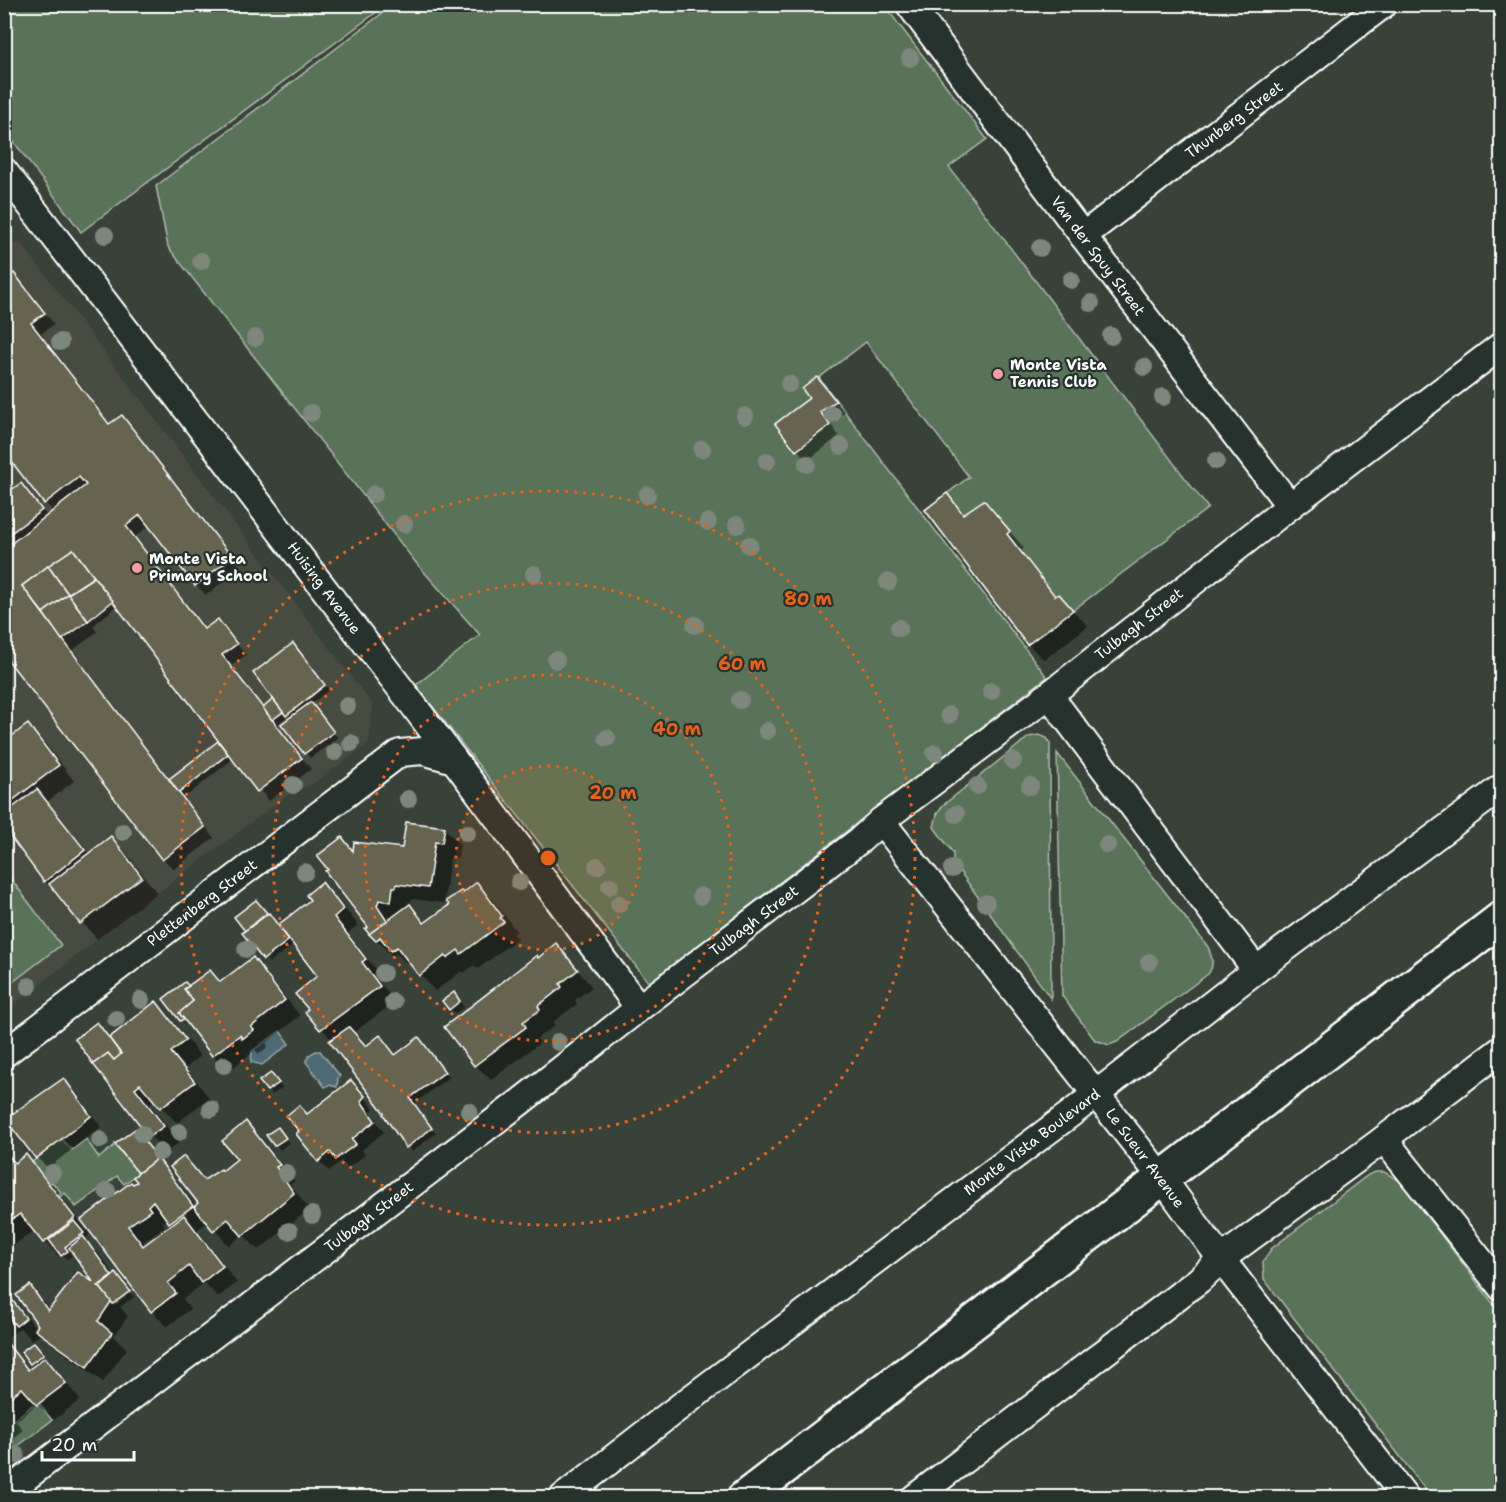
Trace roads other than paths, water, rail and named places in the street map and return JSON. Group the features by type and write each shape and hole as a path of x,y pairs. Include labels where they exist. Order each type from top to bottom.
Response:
{"main road":[{"path":"744,1497 1502,918"}],"street":[{"name":"Van der Spuy Street","path":"909,4 1290,506"},
{"name":"Thunberg Street","path":"1083,236 1384,4"},
{"name":"Huising Avenue","path":"6,175 414,706 639,1008"},
{"name":"Tulbagh Street","path":"4,1494 520,1102 639,1008 860,840 881,821 1049,695 1290,506 1502,345"},
{"path":"1049,695 1256,970"},
{"path":"414,706 410,728 400,753 423,751 454,760"},
{"name":"Plettenberg Street","path":"4,1054 400,753"},
{"name":"Monte Vista Boulevard","path":"562,1497 1256,970 1502,787"},
{"name":"Le Sueur Avenue","path":"881,821 1162,1178 1221,1259 1406,1497"},
{"path":"914,1497 1192,1284 1221,1259 1502,1049"},
{"path":"1384,1139 1502,1288"}],"water":[{"path":"280,1031 289,1044 262,1065 251,1062 252,1051"},
{"path":"320,1051 340,1076 337,1087 329,1085 325,1087 306,1062 309,1055"}],"place":[{"name":"Monte Vista Tennis Club","path":"998,374"},
{"name":"Monte Vista Primary School","path":"137,568"}]}
